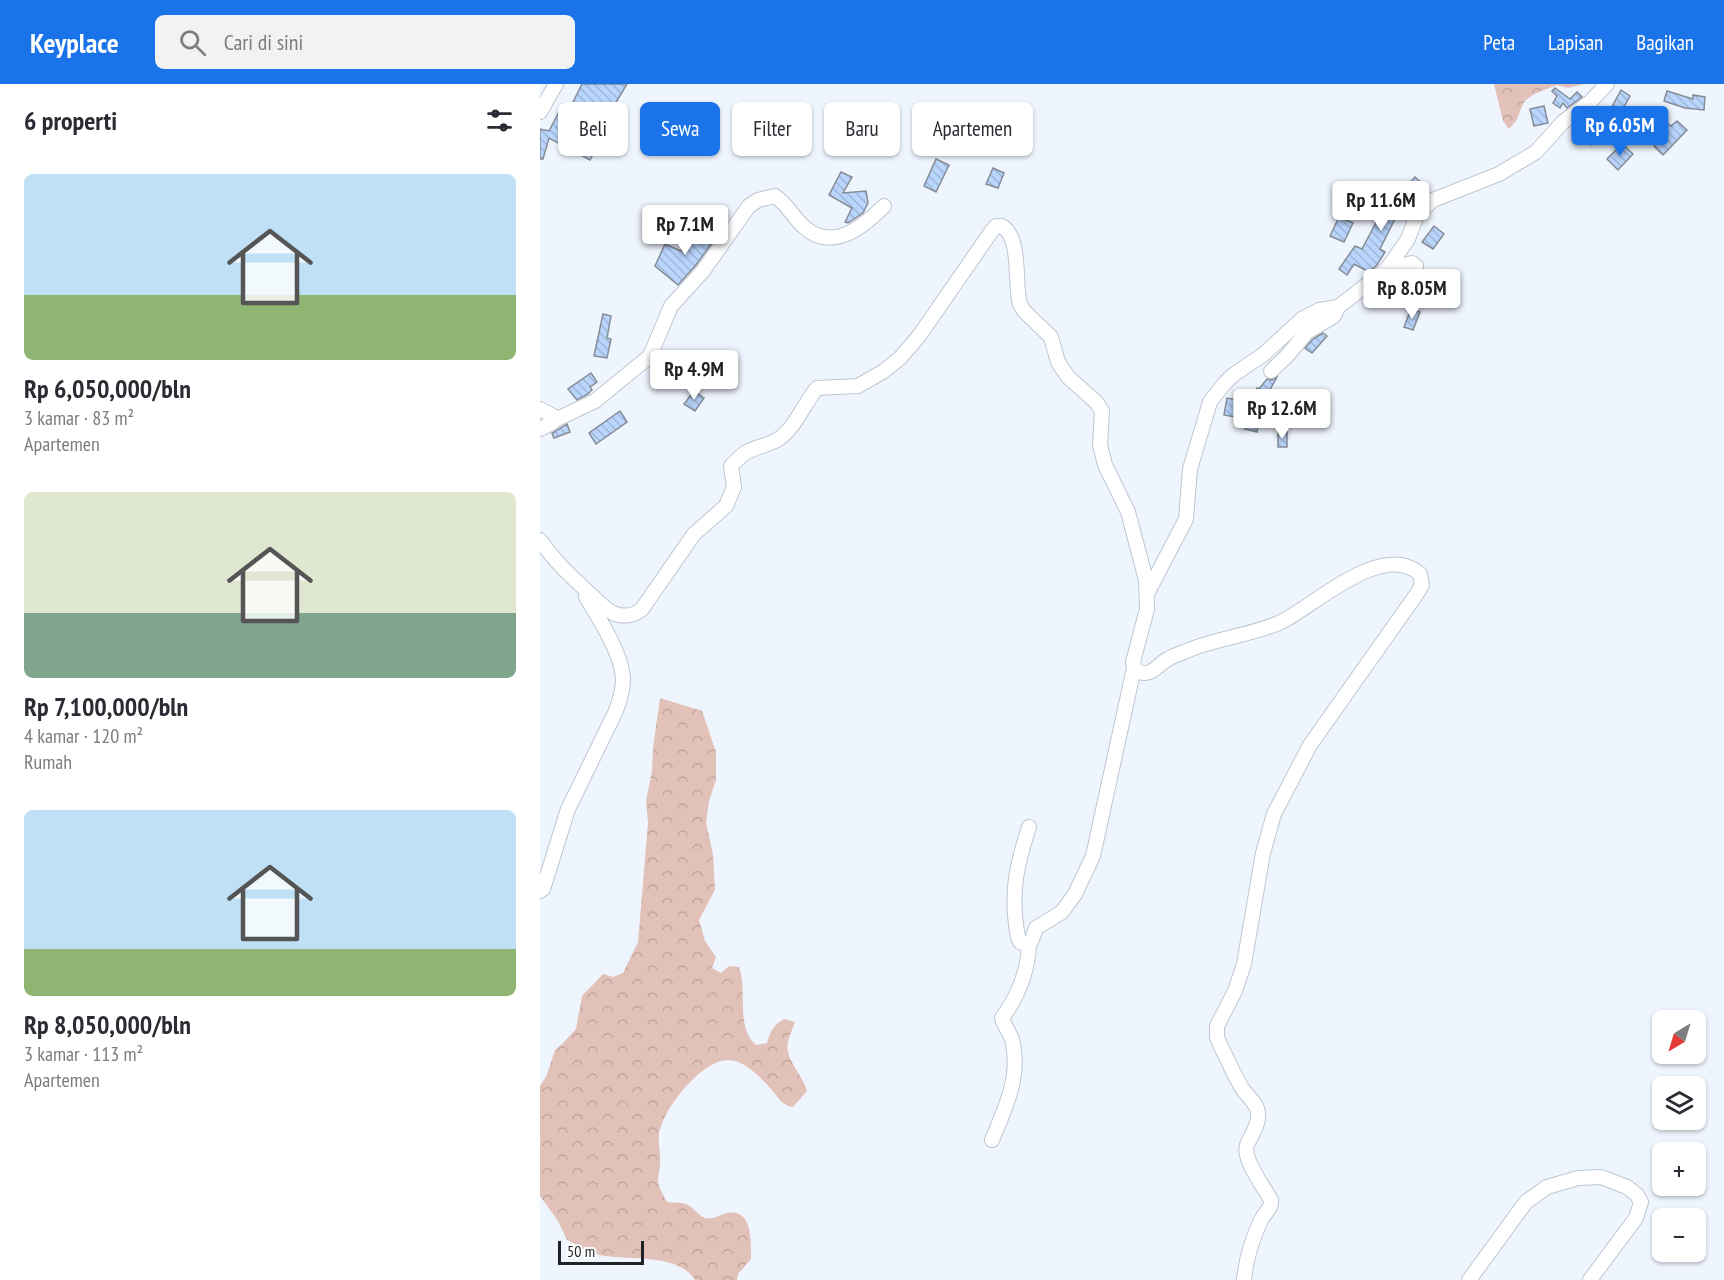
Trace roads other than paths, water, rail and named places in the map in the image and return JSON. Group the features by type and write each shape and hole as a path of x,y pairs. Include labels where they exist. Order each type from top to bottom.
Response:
{"street":[{"path":"540,112 556,84"},
{"path":"1271,371 1307,332 1334,316 1338,307 1387,268 1408,239 1416,218 1425,207 1443,195 1499,174 1536,152 1563,122 1590,102 1607,84"},
{"path":"540,429 595,401 650,356 671,306 703,271 749,206 758,200 775,196 783,201 804,227 819,236 832,240 858,230 884,206"},
{"path":"540,540 552,558 609,611 624,616 635,615 642,609 694,534 726,506 735,487 731,466 748,451 775,441 791,428 817,388 858,386 884,371 900,358 919,336 996,226 1002,226 1007,231 1014,248 1020,304 1024,311 1051,337 1059,362 1068,377 1096,402 1102,411 1100,445 1105,465 1128,512 1146,580 1147,609 1134,653 1134,668 1092,856 1075,894 1062,912 1036,928 1029,944 1027,969 1020,990 1002,1018 1014,1044 1015,1075 992,1140"},
{"path":"1381,297 1389,286 1413,276 1416,266 1412,263 1387,268"},
{"path":"1147,594 1186,519 1190,469 1210,402 1233,375 1264,354 1302,319 1320,310 1338,307"},
{"path":"540,409 552,416 553,421"},
{"path":"1134,668 1137,672 1147,673 1165,660 1196,647 1265,628 1283,620 1338,585 1383,566 1411,567 1420,574 1422,585 1416,595 1310,745 1274,814 1263,853 1244,964 1235,991 1217,1026 1220,1045 1244,1090 1256,1106 1258,1114 1255,1130 1246,1147 1246,1152 1272,1205 1262,1218 1246,1260 1244,1280"},
{"path":"540,891 543,889 568,809 615,713 621,696 623,679 614,649 600,618 573,578"},
{"path":"1029,827 1014,884 1018,937 1024,945 1029,944"},
{"path":"1469,1280 1526,1202 1547,1187 1578,1178 1601,1178 1627,1187 1637,1195 1641,1202 1636,1218 1590,1280"}]}
